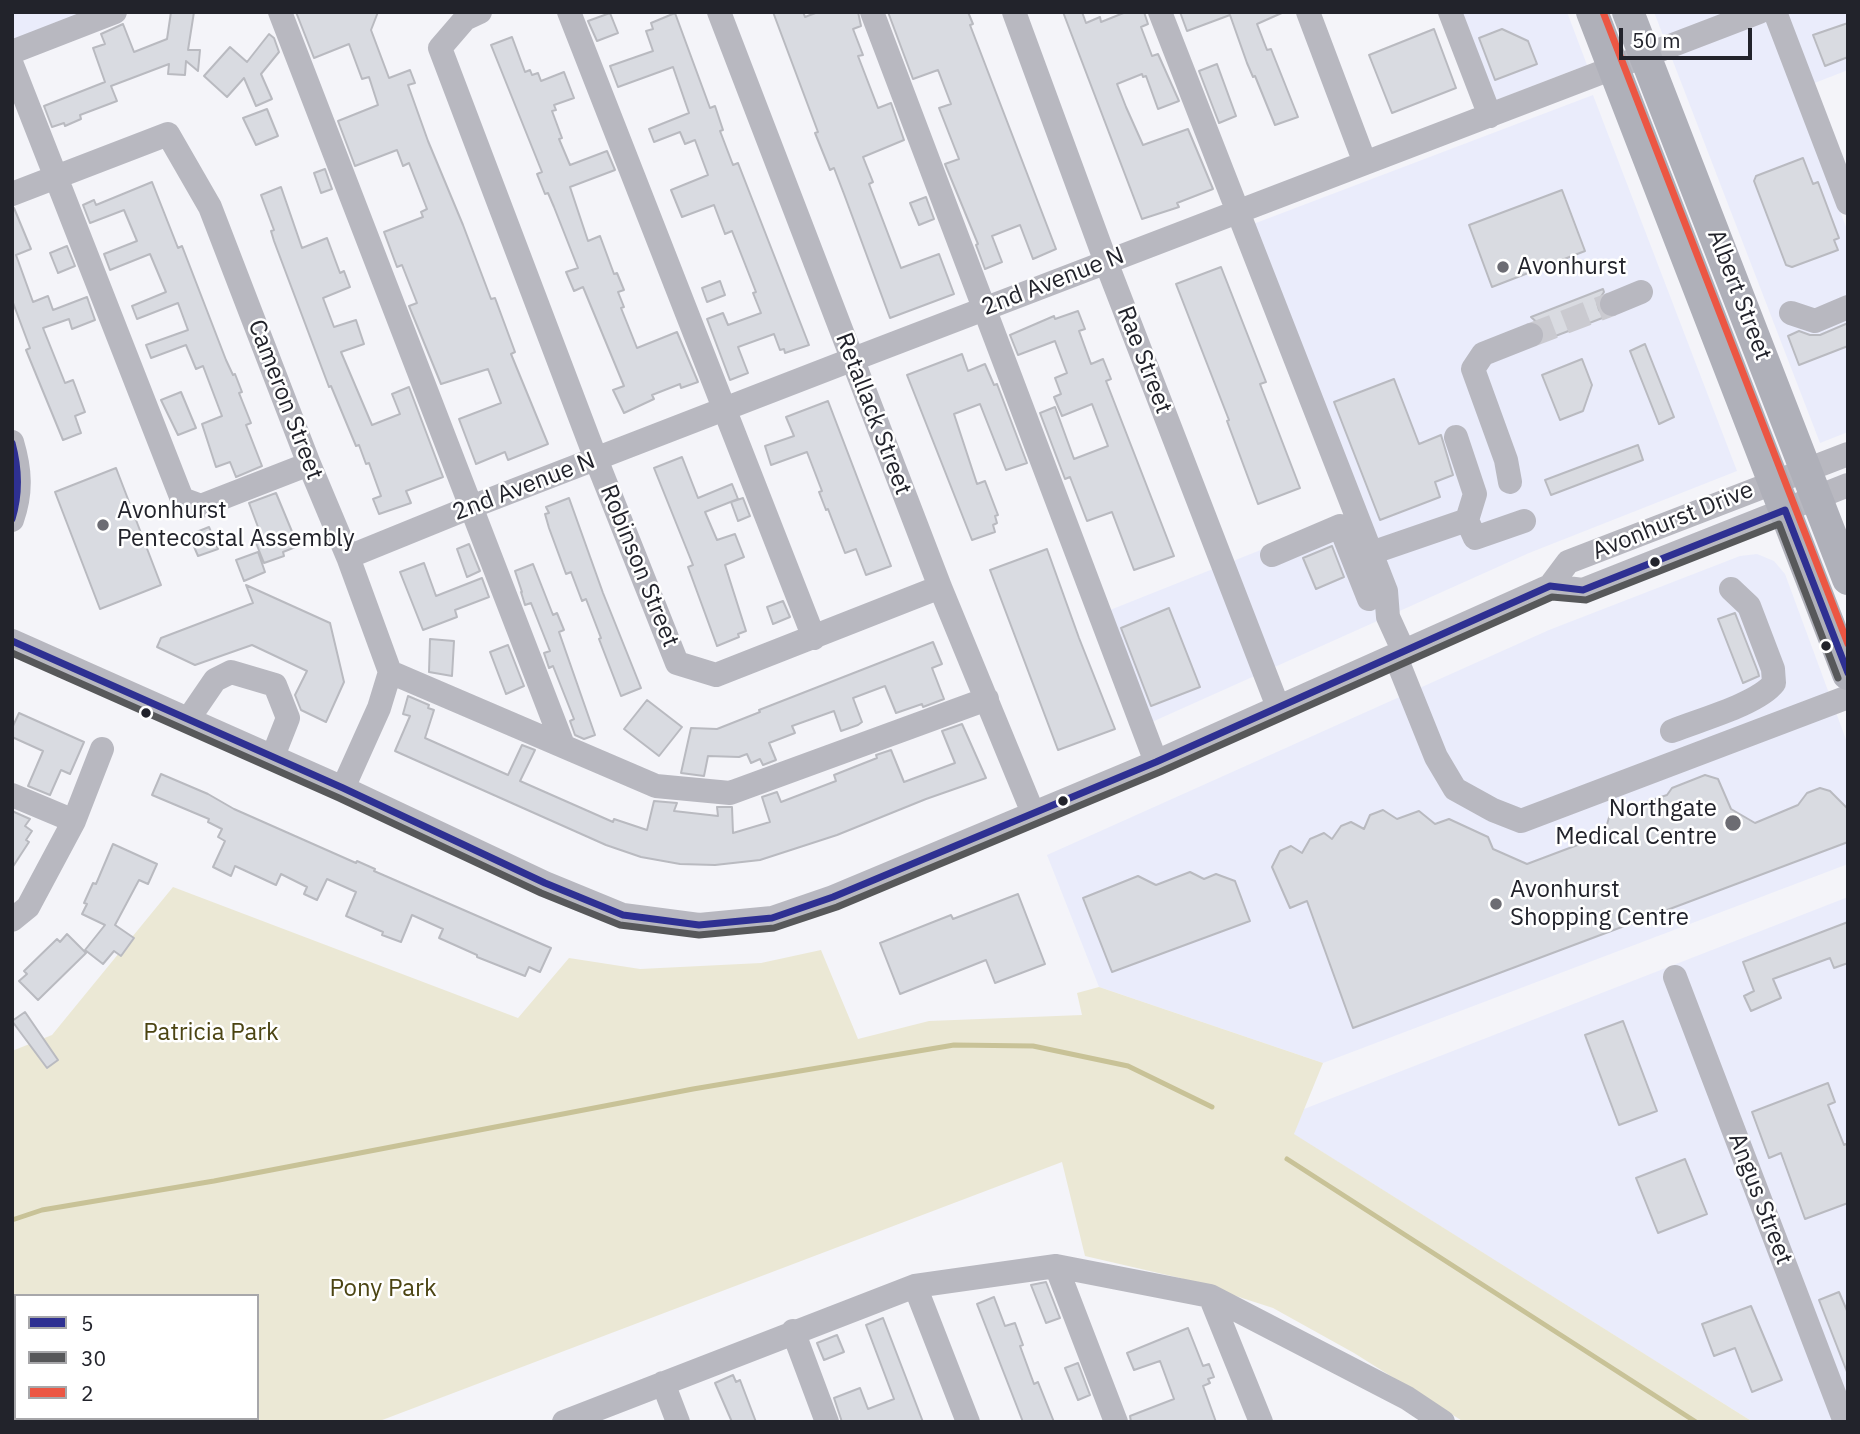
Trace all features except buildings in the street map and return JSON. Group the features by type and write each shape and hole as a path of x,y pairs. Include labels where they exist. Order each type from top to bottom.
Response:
{"main road":[{"name":"Albert Street","path":"1592,12 1848,674"},
{"name":"Albert Street","path":"1628,12 1848,579"}],"street":[{"path":"12,52 115,12"},
{"path":"280,12 563,745"},
{"name":"Robinson Street","path":"480,12 466,19 440,48 596,459 677,663 716,675 940,587"},
{"path":"569,12 814,638"},
{"name":"Retallack Street","path":"719,12 940,587 1033,813"},
{"path":"872,12 1156,762"},
{"name":"Rae Street","path":"1014,12 1106,262 1278,707"},
{"path":"1160,12 1386,591 1388,617 1436,757 1455,789 1493,810 1521,821 1848,697"},
{"path":"1308,12 1365,163"},
{"path":"1450,12 1490,116"},
{"name":"2nd Avenue N","path":"348,557 1236,211 1759,12"},
{"path":"1775,12 1848,203"},
{"path":"12,65 182,499 201,506 309,464"},
{"name":"Cameron Street","path":"55,178 168,134 210,207 309,464 348,557 390,672"},
{"path":"12,194 55,178"},
{"path":"1612,304 1641,292"},
{"path":"1791,313 1815,321 1848,307"},
{"path":"1510,482 1506,460 1472,369 1483,354 1531,335"},
{"path":"1456,437 1475,494 1467,520 1475,538 1524,521"},
{"path":"12,442 19,465 20,484 12,520"},
{"path":"1811,483 1848,454"},
{"path":"1811,483 1848,485"},
{"name":"Avonhurst Drive","path":"12,641 273,756 545,883 623,915 699,925 772,918 833,897 1156,762 1550,586 1569,562 1811,483"},
{"path":"1371,553 1467,520"},
{"path":"1272,555 1340,526 1369,599"},
{"path":"1675,738 1721,731 1737,722 1751,700 1767,692 1774,683 1773,669 1749,606 1731,589"},
{"path":"189,718 215,680 231,672 275,685 288,718 273,756"},
{"path":"343,788 379,708 390,672 656,786 730,793 987,699"},
{"path":"12,920 27,907 74,821 102,749"},
{"path":"12,795 74,821"},
{"name":"Angus Street","path":"1675,977 1845,1422"},
{"path":"1056,1266 1116,1422"},
{"path":"564,1422 793,1331 915,1286 1056,1266 1210,1296 1409,1410 1443,1422"},
{"path":"915,1286 968,1422"},
{"path":"1210,1296 1261,1422"},
{"path":"793,1331 827,1422"},
{"path":"663,1383 678,1422"}],"shaded area":[{"path":"12,12 84,12 12,40"},
{"path":"1457,12 1567,12 1587,65 1491,102"},
{"path":"1654,12 1848,12 1848,70 1794,91 1848,232 1848,432 1820,443"},
{"path":"1593,95 1737,471 1529,553 1143,726 1100,614 1356,512 1248,226"},
{"path":"1757,554 1774,561 1785,574 1848,745 1848,864 1323,1063 1099,987 1047,855 1549,630 1740,556"},
{"path":"1848,897 1848,1422 1753,1422 1293,1134 1304,1109"}],"green space":[{"path":"173,887 518,1018 569,958 640,969 761,963 821,950 858,1039 929,1021 1082,1015 1077,993 1099,987 1323,1063 1294,1134 1753,1422 1464,1422 1354,1353 1273,1308 1180,1278 1085,1256 1062,1162 377,1422 12,1422 12,1051 52,1035"}],"waterway":[{"path":"12,1220 42,1210 214,1181 693,1089 954,1045 1033,1046 1128,1066 1212,1107"},
{"path":"1287,1159 1696,1422"}],"tunnel":[{"path":"1531,335 1612,304"}],"transit line":[{"name":"2","path":"1603,12 1848,644"},
{"name":"5","path":"12,443 18,481 12,519"},
{"name":"5","path":"12,641 343,788 545,883 623,915 699,925 772,918 833,897 1156,762 1550,586 1583,590 1785,510 1848,673"},
{"name":"30","path":"12,653 339,798 541,893 620,925 699,935 774,928 837,907 1160,772 1552,597 1586,600 1779,524 1838,678"}],"place":[{"name":"Avonhurst","path":"1503,267"},
{"name":"Avonhurst Pentecostal Assembly","path":"103,525"},
{"name":"Northgate Medical Centre","path":"1733,823"},
{"name":"Avonhurst Shopping Centre","path":"1496,904"}],"park label":[{"name":"Patricia Park","path":"211,1033"},
{"name":"Pony Park","path":"383,1289"}]}
